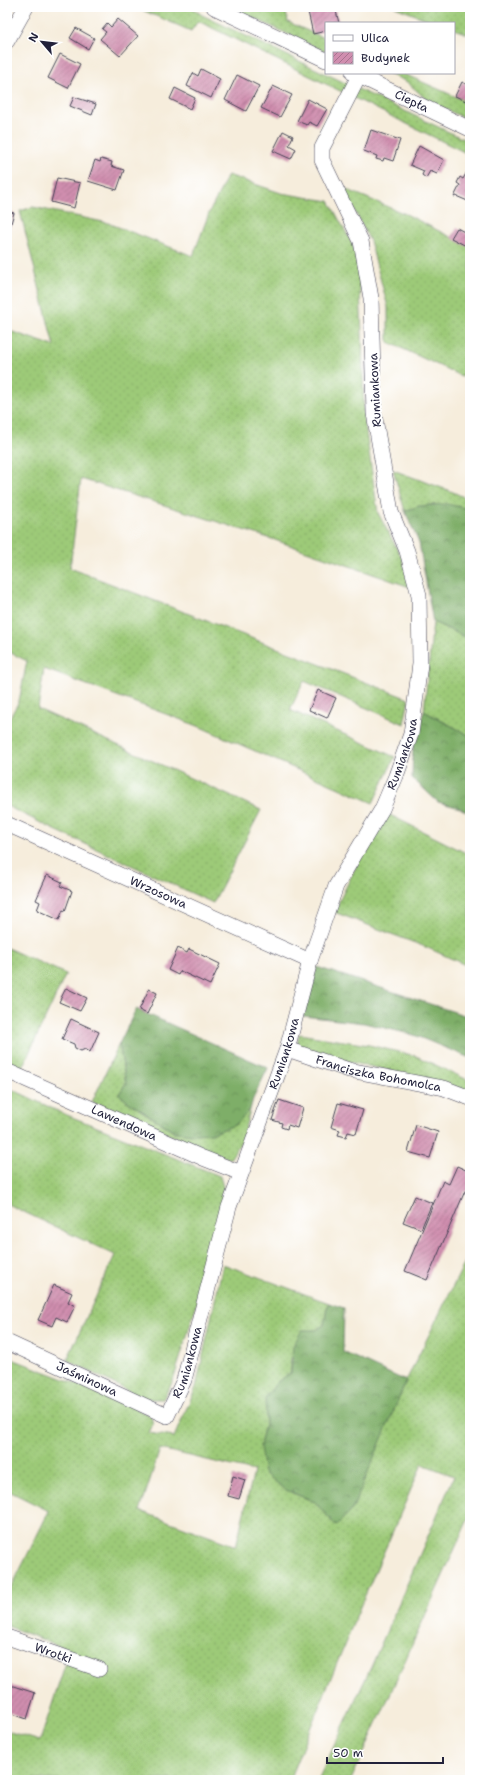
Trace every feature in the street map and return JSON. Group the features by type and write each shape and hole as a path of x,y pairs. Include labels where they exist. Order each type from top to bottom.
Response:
{"street":[{"path":"7,41 26,7"},
{"path":"214,7 325,60"},
{"name":"Ciepła","path":"356,74 470,129"},
{"name":"Rumiankowa","path":"167,1416 184,1380 229,1207 287,1049 310,961 336,886 382,809 411,734 420,664 419,595 407,550 392,512 374,413 371,298 361,241 322,160 322,148 356,74"},
{"name":"Wrzosowa","path":"7,824 310,961"},
{"name":"Franciszka Bohomolca","path":"287,1049 349,1070 444,1088 470,1098"},
{"name":"Lawendowa","path":"7,1071 203,1158 241,1173"},
{"name":"Jaśminowa","path":"7,1342 167,1416"},
{"name":"Wrotki","path":"7,1637 99,1669"}],"green space":[{"path":"135,7 191,7 202,15 470,142 470,155 198,21 191,31"},
{"path":"230,7 285,7 288,22 325,39 325,52"},
{"path":"395,7 470,7 470,35 455,29 455,22 433,22"},
{"path":"390,74 404,74 470,103 470,121 427,100 407,82"},
{"path":"228,175 281,193 329,201 353,245 359,271 364,418 378,513 403,560 410,587 272,539 81,479 70,568 409,699 404,724 304,681 290,710 395,757 373,803 198,726 44,669 38,709 261,810 213,903 53,829 7,806 7,723 19,701 27,661 7,651 7,330 54,346 20,211 33,207 108,223 193,256 209,213"},
{"path":"343,188 408,215 470,247 470,380 388,342 388,307 370,241"},
{"path":"393,470 453,492 470,500 470,509 453,506 429,505 405,511"},
{"path":"446,504 470,509 470,639 433,622 419,543 405,511 419,506"},
{"path":"433,622 470,639 470,736 424,711"},
{"path":"424,711 470,736 470,814 460,808 438,802 412,778 413,747"},
{"path":"386,813 470,855 470,967 428,948 334,912 361,856"},
{"path":"7,948 66,974 21,1070 7,1063"},
{"path":"317,967 470,1017 470,1058 414,1035 364,1023 303,1016"},
{"path":"136,1009 268,1068 253,1099 250,1110 235,1125 213,1133 194,1134 176,1132 128,1102 119,1094 126,1083 119,1044"},
{"path":"299,1034 369,1045 416,1056 470,1081 470,1091 336,1059 297,1045"},
{"path":"119,1044 126,1083 119,1094 128,1102 175,1132 235,1125 250,1110 241,1142 230,1159 92,1102"},
{"path":"7,1087 62,1113 220,1176 226,1197 210,1261 173,1381 163,1399 144,1399 67,1360 115,1255 7,1204"},
{"path":"470,1252 470,1515 351,1780 318,1780 372,1665 454,1476 422,1464 360,1607 289,1780 7,1780 7,1731 40,1741 70,1650 7,1626 7,1596 49,1511 7,1490 7,1357 121,1401 151,1416 153,1424 149,1433 174,1437 196,1387 223,1264 329,1303 324,1325 316,1330 291,1358 291,1373 277,1382 266,1399 266,1419 260,1446 286,1490 315,1502 380,1441 406,1381","holes":["160,1449 254,1471 236,1546 140,1511"]},
{"path":"329,1303 344,1308 343,1352 406,1381 352,1510 336,1526 315,1502 286,1490 264,1473 260,1446 266,1419 265,1399 277,1382 291,1373 293,1346 302,1330 316,1330 324,1325"}],"building":[{"path":"307,7 335,7 339,22 325,22 325,31 313,34"},
{"path":"118,19 138,36 120,56 100,39 106,32 102,29 107,23 111,27"},
{"path":"76,28 94,38 88,49 70,38"},
{"path":"60,54 80,64 68,88 48,78"},
{"path":"201,69 220,79 211,98 187,86 193,73 198,76"},
{"path":"237,75 259,86 246,111 225,100"},
{"path":"462,82 470,86 470,103 455,96"},
{"path":"273,86 292,95 280,117 261,108"},
{"path":"175,88 195,98 190,109 170,99"},
{"path":"74,97 96,104 92,115 70,106"},
{"path":"308,99 327,109 317,126 309,122 307,125 297,121"},
{"path":"371,130 400,140 393,161 384,158 383,161 376,159 377,156 364,151"},
{"path":"283,131 293,136 289,145 296,149 291,159 273,151"},
{"path":"419,146 444,160 437,174 430,171 426,178 422,175 424,171 410,165"},
{"path":"101,159 112,162 111,166 124,170 117,190 88,181 95,160 100,162"},
{"path":"468,170 470,171 470,202 456,196 454,197 460,185 457,183 460,177 463,179"},
{"path":"57,178 80,183 74,208 51,202"},
{"path":"7,211 14,213 7,237"},
{"path":"457,228 470,235 470,248 451,238"},
{"path":"318,690 336,698 327,718 309,710"},
{"path":"47,875 62,882 60,886 72,891 65,911 63,910 59,920 37,910 40,902 36,900"},
{"path":"178,948 187,953 189,949 220,964 210,985 180,971 178,975 168,970"},
{"path":"66,988 87,998 80,1011 59,1002"},
{"path":"149,989 157,993 147,1014 139,1010"},
{"path":"71,1019 99,1032 90,1052 85,1049 81,1051 75,1048 74,1044 62,1039"},
{"path":"279,1100 303,1108 297,1128 288,1125 287,1129 281,1127 282,1123 272,1120"},
{"path":"338,1103 363,1110 356,1134 348,1132 346,1137 338,1135 340,1130 331,1127"},
{"path":"416,1125 438,1132 430,1158 408,1152"},
{"path":"457,1166 470,1172 470,1193 465,1191 427,1280 405,1271 443,1181 449,1184"},
{"path":"415,1196 432,1203 421,1229 403,1222"},
{"path":"54,1285 72,1293 68,1302 75,1306 67,1322 56,1317 52,1326 38,1320"},
{"path":"233,1476 245,1480 239,1499 228,1496"},
{"path":"7,1684 35,1693 27,1719 7,1712"}]}
